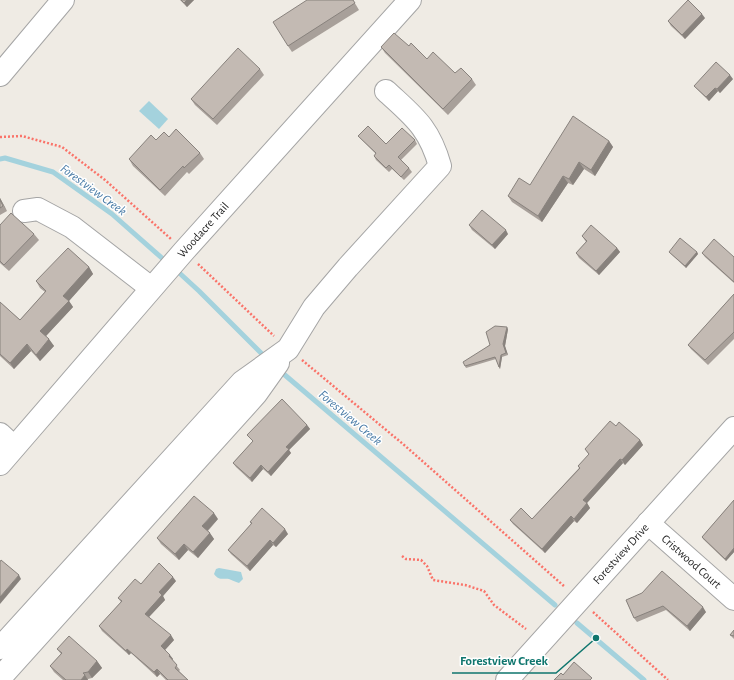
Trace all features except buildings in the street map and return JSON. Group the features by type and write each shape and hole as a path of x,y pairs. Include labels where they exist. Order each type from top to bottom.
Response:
{"street":[{"path":"0,75 63,0"},
{"name":"Woodacre Trail","path":"0,464 7,440 151,288 410,0"},
{"path":"0,678 256,394 288,349 314,307 348,267 440,166 434,146 420,123 386,91"},
{"path":"24,212 38,209 72,227 151,288"},
{"path":"0,648 242,382 288,349"},
{"name":"Forestview Drive","path":"507,680 734,428"},
{"name":"Cristwood Court","path":"648,523 734,599"}],"path":[{"path":"402,556 421,560 427,566 433,580 465,584 484,591 494,605 526,629"},
{"path":"593,612 668,680"}],"water":[{"path":"149,101 168,119 159,129 139,111"},
{"path":"219,568 241,572 243,579 239,583 229,579 218,578 214,574 216,569"}],"waterway":[{"name":"Forestview Creek","path":"0,159 5,158 53,172 112,214 163,259"},
{"name":"Forestview Creek","path":"175,269 266,358"},
{"name":"Forestview Creek","path":"279,370 555,605"},
{"name":"Forestview Creek","path":"577,623 644,680"}],"place":[{"name":"Forestview Creek","path":"596,638"}]}
